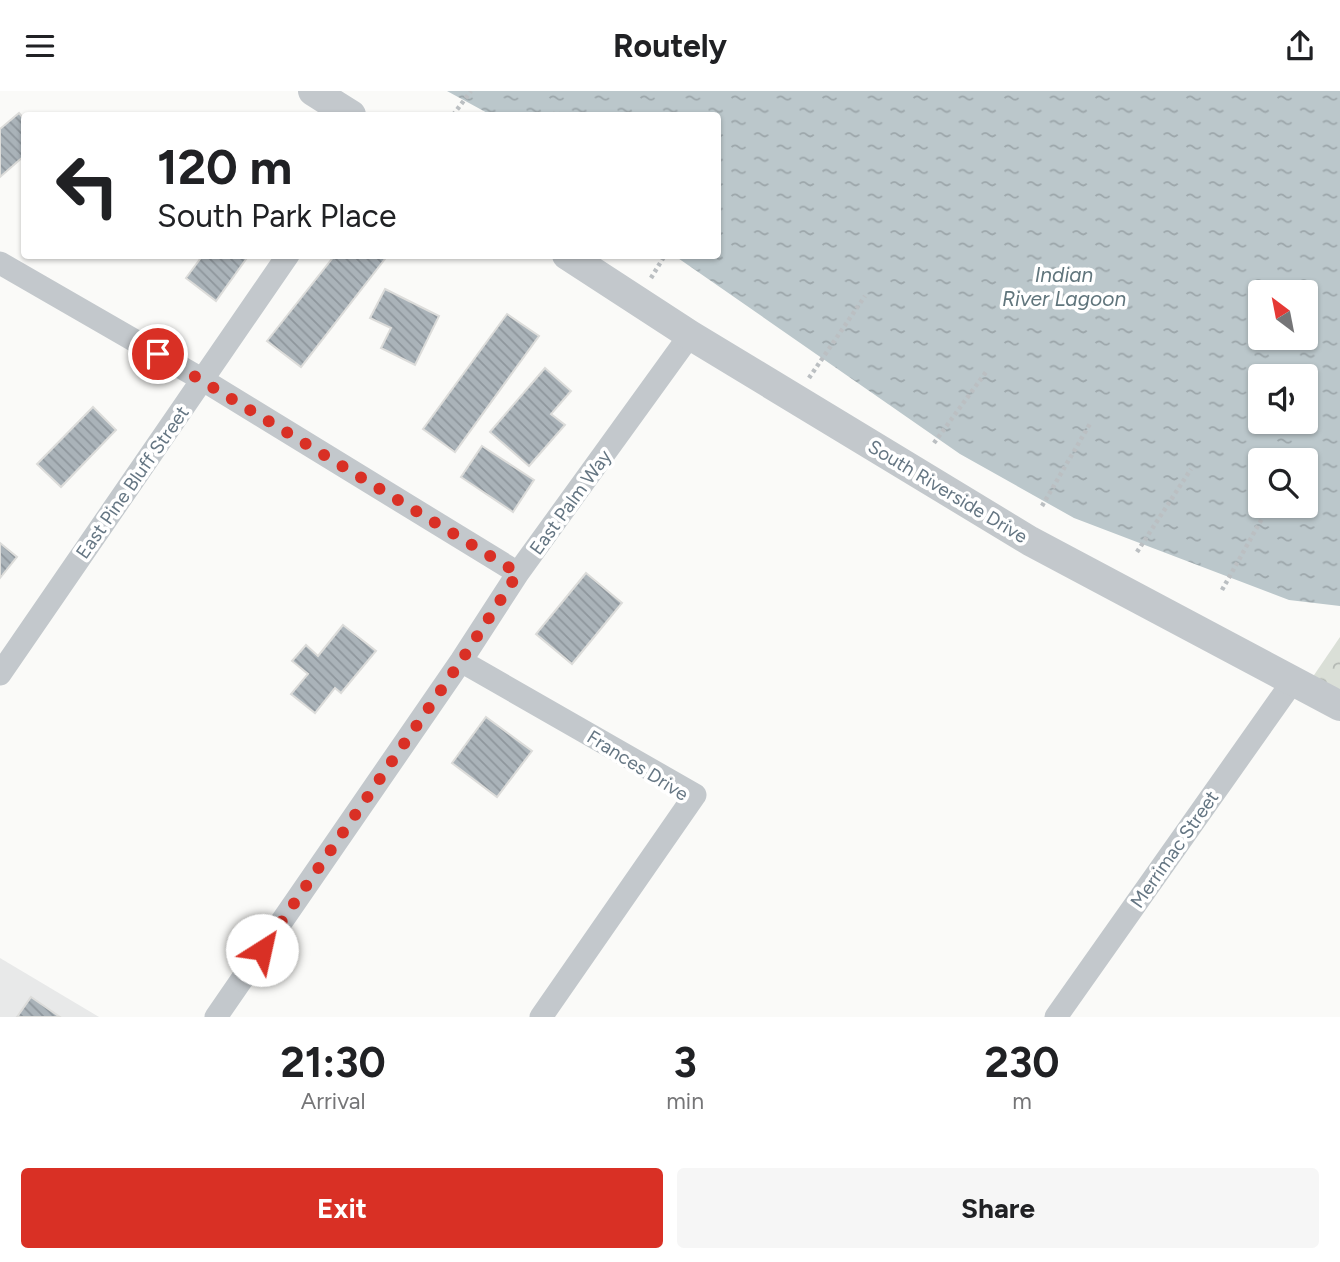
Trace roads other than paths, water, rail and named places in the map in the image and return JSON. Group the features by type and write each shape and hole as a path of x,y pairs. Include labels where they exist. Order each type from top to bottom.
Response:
{"street":[{"path":"313,91 346,112"},
{"name":"East Pine Bluff Street","path":"0,674 285,259"},
{"name":"South Riverside Drive","path":"573,259 690,335 1030,541 1340,706"},
{"path":"0,263 203,380 518,573"},
{"name":"East Palm Way","path":"216,1017 461,661 518,573 690,335"},
{"name":"Frances Drive","path":"461,661 695,795 541,1017"},
{"name":"Merrimac Street","path":"1056,1017 1293,681"}],"water":[{"name":"Indian River Lagoon","path":"447,91 1340,91 1340,606 1289,600 1074,518 960,454 679,259 721,259 721,112 486,112"}]}
